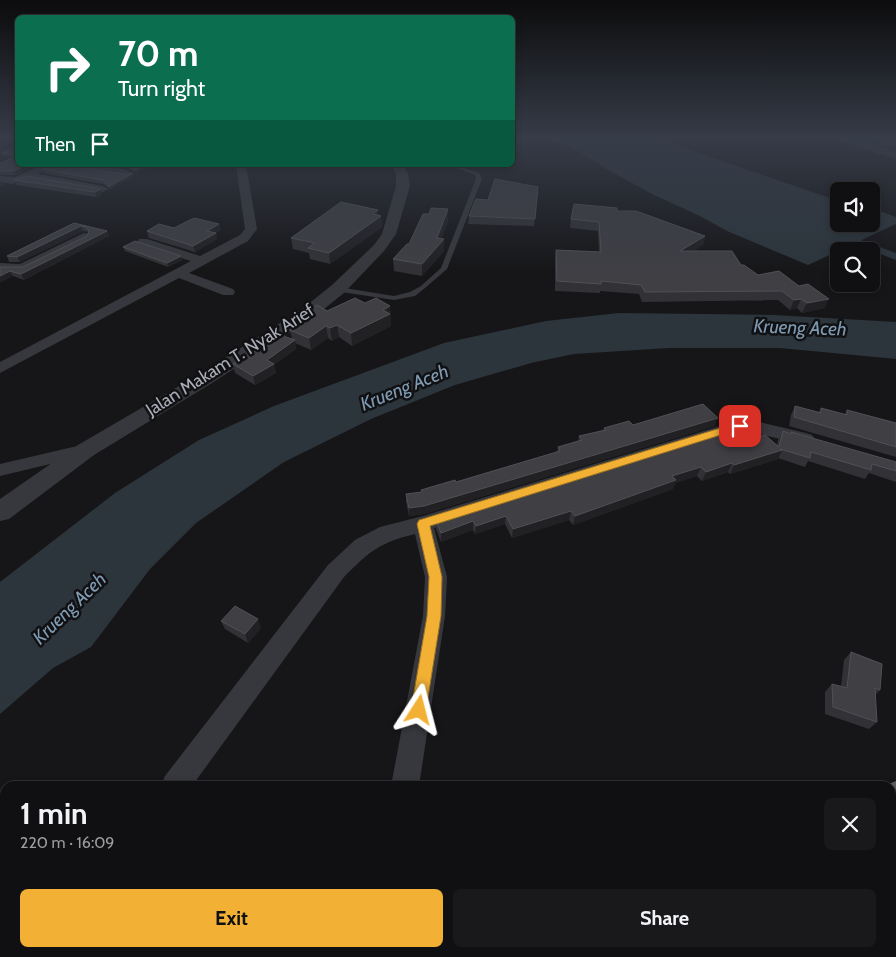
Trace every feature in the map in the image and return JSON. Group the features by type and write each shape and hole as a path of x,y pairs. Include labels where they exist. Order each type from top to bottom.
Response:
{"street":[{"path":"63,182 103,189"},
{"path":"0,368 248,235 251,229 244,182"},
{"name":"Jalan Makam T. Nyak Arief","path":"0,512 86,450 308,313 338,289 379,248 389,234 403,182"},
{"path":"0,268 22,268 84,237"},
{"path":"143,242 202,261"},
{"path":"178,274 228,292"},
{"path":"179,781 336,570 362,546 378,537 740,426 755,427 821,443"},
{"path":"0,470 86,450"},
{"path":"406,781 434,616 436,577 423,524"}],"lane":[{"path":"338,289 394,298 403,297 423,287 444,269 478,182"}],"water":[{"path":"630,182 782,182 830,198 830,232 879,232 857,242 830,242 830,255 808,265 727,231"},
{"path":"880,211 896,217 896,224 880,231"},
{"name":"Krueng Aceh","path":"619,313 774,315 896,322 896,359 780,348 669,348 574,354 531,363 455,385 371,419 284,462 196,523 150,569 91,647 53,668 0,714 0,582 115,493 199,440 274,406 444,343 546,321"}],"building":[{"path":"25,182 59,182 101,189 95,192"},
{"path":"104,182 118,182 108,187 108,184"},
{"path":"494,182 509,182 538,187 535,219 469,216 476,199 488,200"},
{"path":"341,202 378,210 373,214 381,216 329,253 308,248 315,243 291,238"},
{"path":"574,204 617,208 617,211 636,211 705,236 680,251 732,251 741,265 744,265 758,275 779,271 799,286 808,284 829,299 807,303 801,299 794,300 782,291 645,292 641,285 601,281 601,284 557,281 556,250 601,252 599,222 571,219"},
{"path":"431,208 448,209 437,238 444,239 422,264 393,259 409,244 423,214 429,214"},
{"path":"194,218 219,224 207,231 216,233 193,246 147,231 159,224 174,228"},
{"path":"74,223 107,231 21,274 10,271 0,276 0,267 23,267 87,236 89,231 86,227 81,226 17,257 7,256"},
{"path":"135,241 181,256 167,263 123,247"},
{"path":"355,298 365,303 376,298 390,306 383,310 390,314 351,333 337,325 330,328 326,326 309,338 290,330 306,319 300,315 317,305 327,311"},
{"path":"280,335 295,340 267,360 274,364 253,376 233,364 258,350"},
{"path":"703,404 718,418 424,506 409,508 406,494 422,492 421,490 455,480 456,482 560,451 558,447 582,440 579,436 606,430 604,428 629,421 633,425"},
{"path":"795,406 821,413 821,408 847,415 847,410 896,423 896,447 794,417"},
{"path":"745,425 757,437 765,435 779,447 783,431 791,434 791,432 896,462 896,471 872,464 871,470 811,452 810,458 780,449 782,450 706,472 701,467 672,476 676,480 575,516 571,511 513,529 506,516 476,526 473,521 441,533 436,521"},
{"path":"235,606 258,619 245,634 221,621"},
{"path":"851,652 882,664 880,690 875,688 877,722 833,707 832,684 847,688"}],"waterway":[{"path":"880,251 896,257"}],"route":[{"path":"419,710 434,616 436,577 423,524 475,506 740,426"}]}
